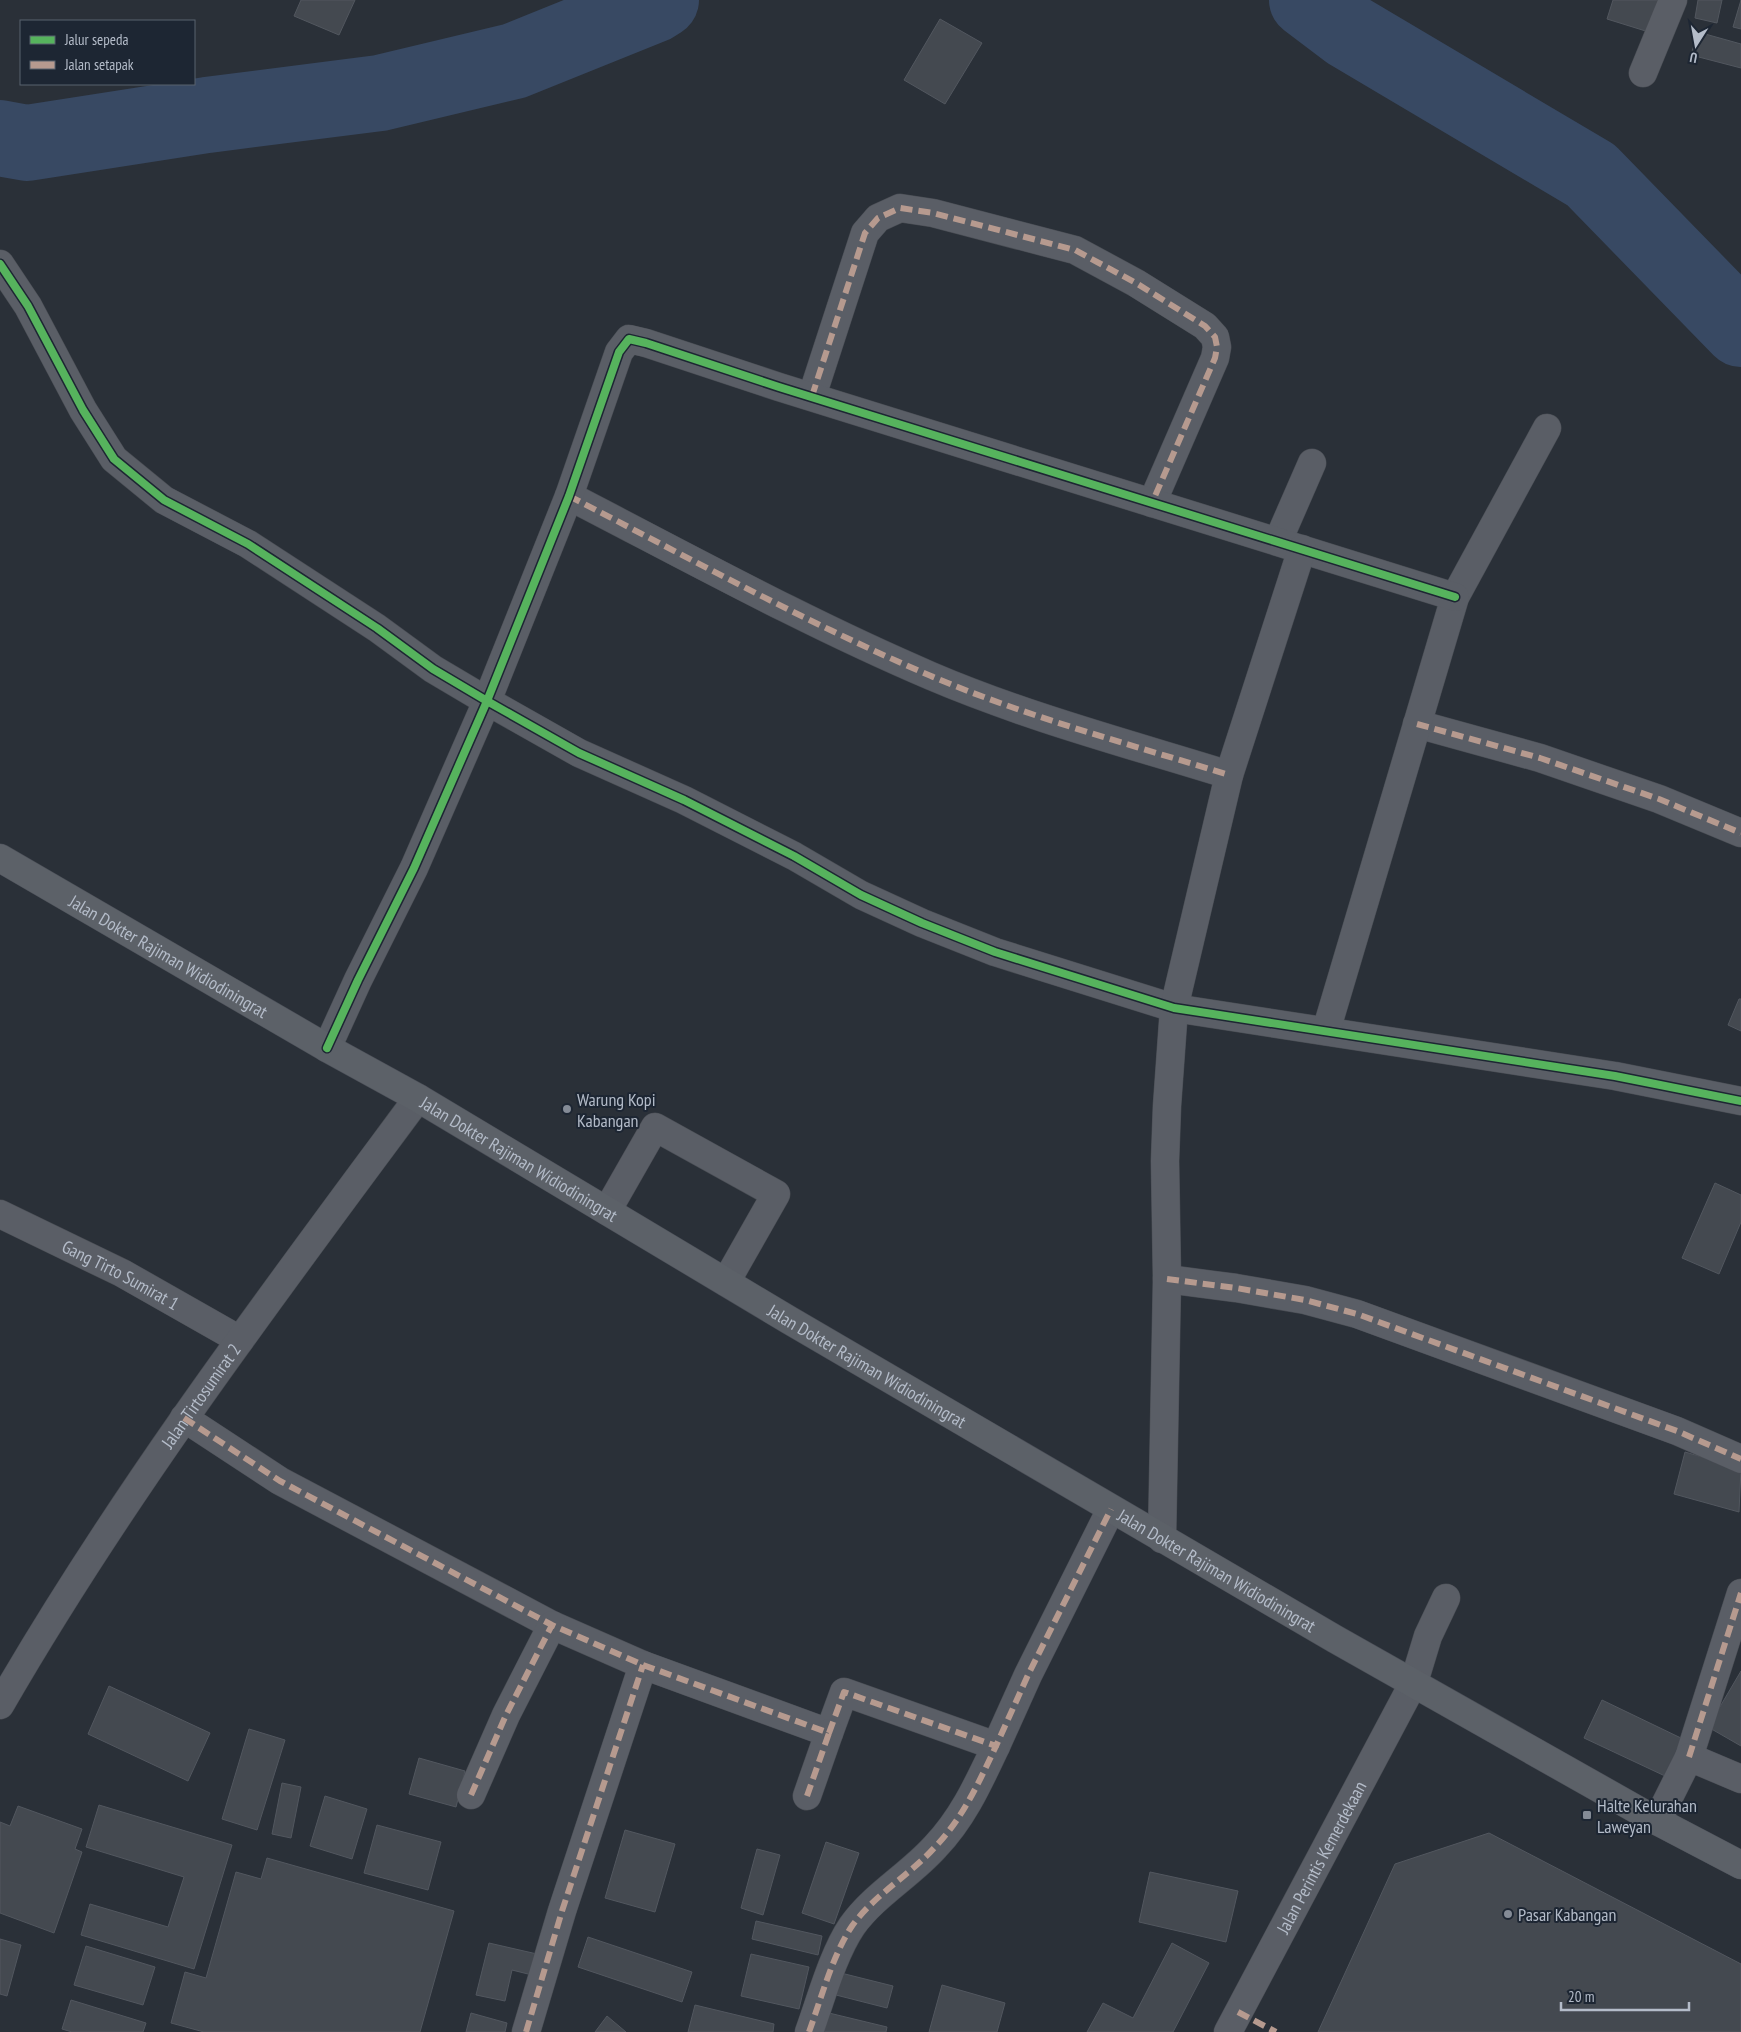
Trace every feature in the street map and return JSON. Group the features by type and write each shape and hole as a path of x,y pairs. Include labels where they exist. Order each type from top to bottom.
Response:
{"main road":[{"name":"Jalan Dokter Rajiman Widiodiningrat","path":"0,858 327,1048 418,1098 1162,1539 1657,1822 1741,1865"}],"street":[{"path":"1643,73 1673,0"},
{"path":"812,396 865,233 878,218 900,208 933,212 1075,250 1136,283 1205,326 1215,337 1217,347 1215,358 1152,503"},
{"path":"0,264 28,306 83,410 114,459 164,500 248,544 378,628 432,669 580,753 692,804 794,856 861,895 922,923 996,952 1174,1008 1615,1076 1741,1101"},
{"path":"327,1048 358,980 414,868 487,700 569,496 619,352 629,339 1455,597"},
{"path":"1326,1031 1455,597 1547,428"},
{"path":"1162,1539 1167,1279 1167,1106 1174,1008 1229,775 1312,463"},
{"path":"569,496 782,607 932,676 1014,708 1229,775"},
{"path":"1417,724 1558,764 1659,798 1741,833"},
{"name":"Jalan Tirtosumirat 2","path":"0,1705 31,1651 184,1418 418,1098"},
{"path":"607,1211 655,1126 776,1194 726,1282"},
{"name":"Gang Tirto Sumirat 1","path":"0,1214 122,1273 240,1340"},
{"path":"1167,1279 1305,1300 1357,1314 1677,1431 1741,1460"},
{"path":"184,1418 280,1481 552,1625 643,1664 829,1733"},
{"path":"809,2032 844,1939 854,1924 876,1901 936,1846 966,1807 1028,1675 1111,1509"},
{"path":"1657,1822 1689,1757 1741,1593"},
{"name":"Jalan Perintis Kemerdekaan","path":"1228,2032 1414,1682 1428,1636 1446,1598"},
{"path":"471,1795 506,1716 552,1625"},
{"path":"526,2032 562,1912 643,1664"},
{"path":"807,1796 844,1692 996,1746"},
{"path":"1689,1757 1741,1778"}],"building":[{"path":"301,0 355,0 339,35 294,16"},
{"path":"1613,0 1663,0 1652,33 1607,19"},
{"path":"1698,0 1722,0 1717,23 1695,18"},
{"path":"1741,0 1741,29 1733,27"},
{"path":"940,19 982,43 945,104 904,80"},
{"path":"1698,32 1741,44 1741,68 1691,55"},
{"path":"1739,999 1741,999 1741,1031 1728,1025"},
{"path":"1715,1183 1741,1195 1741,1222 1719,1274 1682,1258"},
{"path":"1685,1452 1741,1468 1739,1512 1674,1494"},
{"path":"1741,1671 1741,1746 1708,1727"},
{"path":"109,1686 210,1733 188,1781 88,1734"},
{"path":"1602,1700 1683,1739 1665,1776 1584,1738"},
{"path":"249,1729 285,1740 257,1830 222,1819"},
{"path":"419,1758 465,1771 456,1807 409,1794"},
{"path":"282,1783 301,1787 291,1838 272,1834"},
{"path":"325,1796 367,1809 352,1859 310,1846"},
{"path":"99,1805 232,1845 194,1969 81,1935 90,1904 168,1927 184,1877 86,1847"},
{"path":"18,1806 82,1829 75,1849 82,1852 54,1933 0,1913 0,1822 10,1826"},
{"path":"377,1825 441,1842 428,1890 364,1873"},
{"path":"625,1830 675,1844 655,1912 605,1898"},
{"name":"Pasar Kabangan","path":"1489,1833 1741,1964 1741,2032 1318,2032 1395,1864"},
{"path":"826,1842 859,1853 834,1924 802,1913"},
{"path":"757,1849 780,1855 763,1915 741,1908"},
{"path":"267,1858 454,1911 420,2032 204,2032 171,2023 185,1972 206,1978 236,1872 261,1879"},
{"path":"1150,1872 1238,1891 1226,1942 1139,1922"},
{"path":"756,1921 822,1936 818,1955 752,1939"},
{"path":"588,1937 692,1972 682,2002 578,1967"},
{"path":"0,1939 21,1945 7,1996 0,1994"},
{"path":"489,1943 537,1954 532,1975 512,1970 505,2001 476,1995"},
{"path":"1172,1943 1209,1963 1173,2032 1087,2032 1103,2003 1133,2018"},
{"path":"86,1946 155,1967 143,2005 74,1985"},
{"path":"751,1954 809,1967 799,2009 741,1996"},
{"path":"841,1973 893,1986 887,2008 836,1995"},
{"path":"942,1985 1005,2003 997,2032 929,2032"},
{"path":"71,2000 146,2023 143,2032 72,2032 62,2029"},
{"path":"695,2005 774,2024 773,2032 688,2032"},
{"path":"471,2013 507,2023 505,2032 466,2032"},
{"path":"829,2013 887,2027 886,2032 824,2032"},
{"path":"607,2016 626,2032 595,2032"}],"waterway":[{"path":"0,138 27,143 207,115 380,93 514,61 653,5 661,0"},
{"path":"1307,0 1348,31 1591,175 1741,329"}],"marked path":[{"path":"812,396 865,233 878,218 900,208 933,213 1075,250 1136,283 1205,326 1215,337 1217,347 1215,358 1152,503"},
{"path":"569,496 794,612 931,676 1041,717 1229,775"},
{"path":"1417,724 1540,758 1659,799 1741,833"},
{"path":"1167,1279 1305,1300 1357,1314 1677,1431 1741,1459"},
{"path":"184,1418 280,1481 552,1625 643,1665 829,1733 844,1692 996,1746 1028,1675 1111,1509"},
{"path":"1689,1757 1741,1593"},
{"path":"471,1795 506,1715 552,1625"},
{"path":"526,2032 562,1911 643,1665"},
{"path":"807,1796 829,1733"},
{"path":"809,2032 833,1963 852,1926 881,1895 915,1867 945,1836 970,1799 996,1746"},
{"path":"1238,2012 1276,2032"}],"cycle path":[{"path":"0,264 28,306 83,410 114,459 164,500 248,544 377,628 433,669 487,701 579,753 684,800 794,856 861,895 922,923 995,952 1174,1008 1615,1076 1741,1101"},
{"path":"327,1048 358,980 414,868 487,701 569,496 619,352 629,339 1455,597"}],"place":[{"name":"Warung Kopi Kabangan","path":"567,1109"},
{"name":"Halte Kelurahan Laweyan","path":"1587,1815"},
{"name":"Pasar Kabangan","path":"1508,1914"}]}
